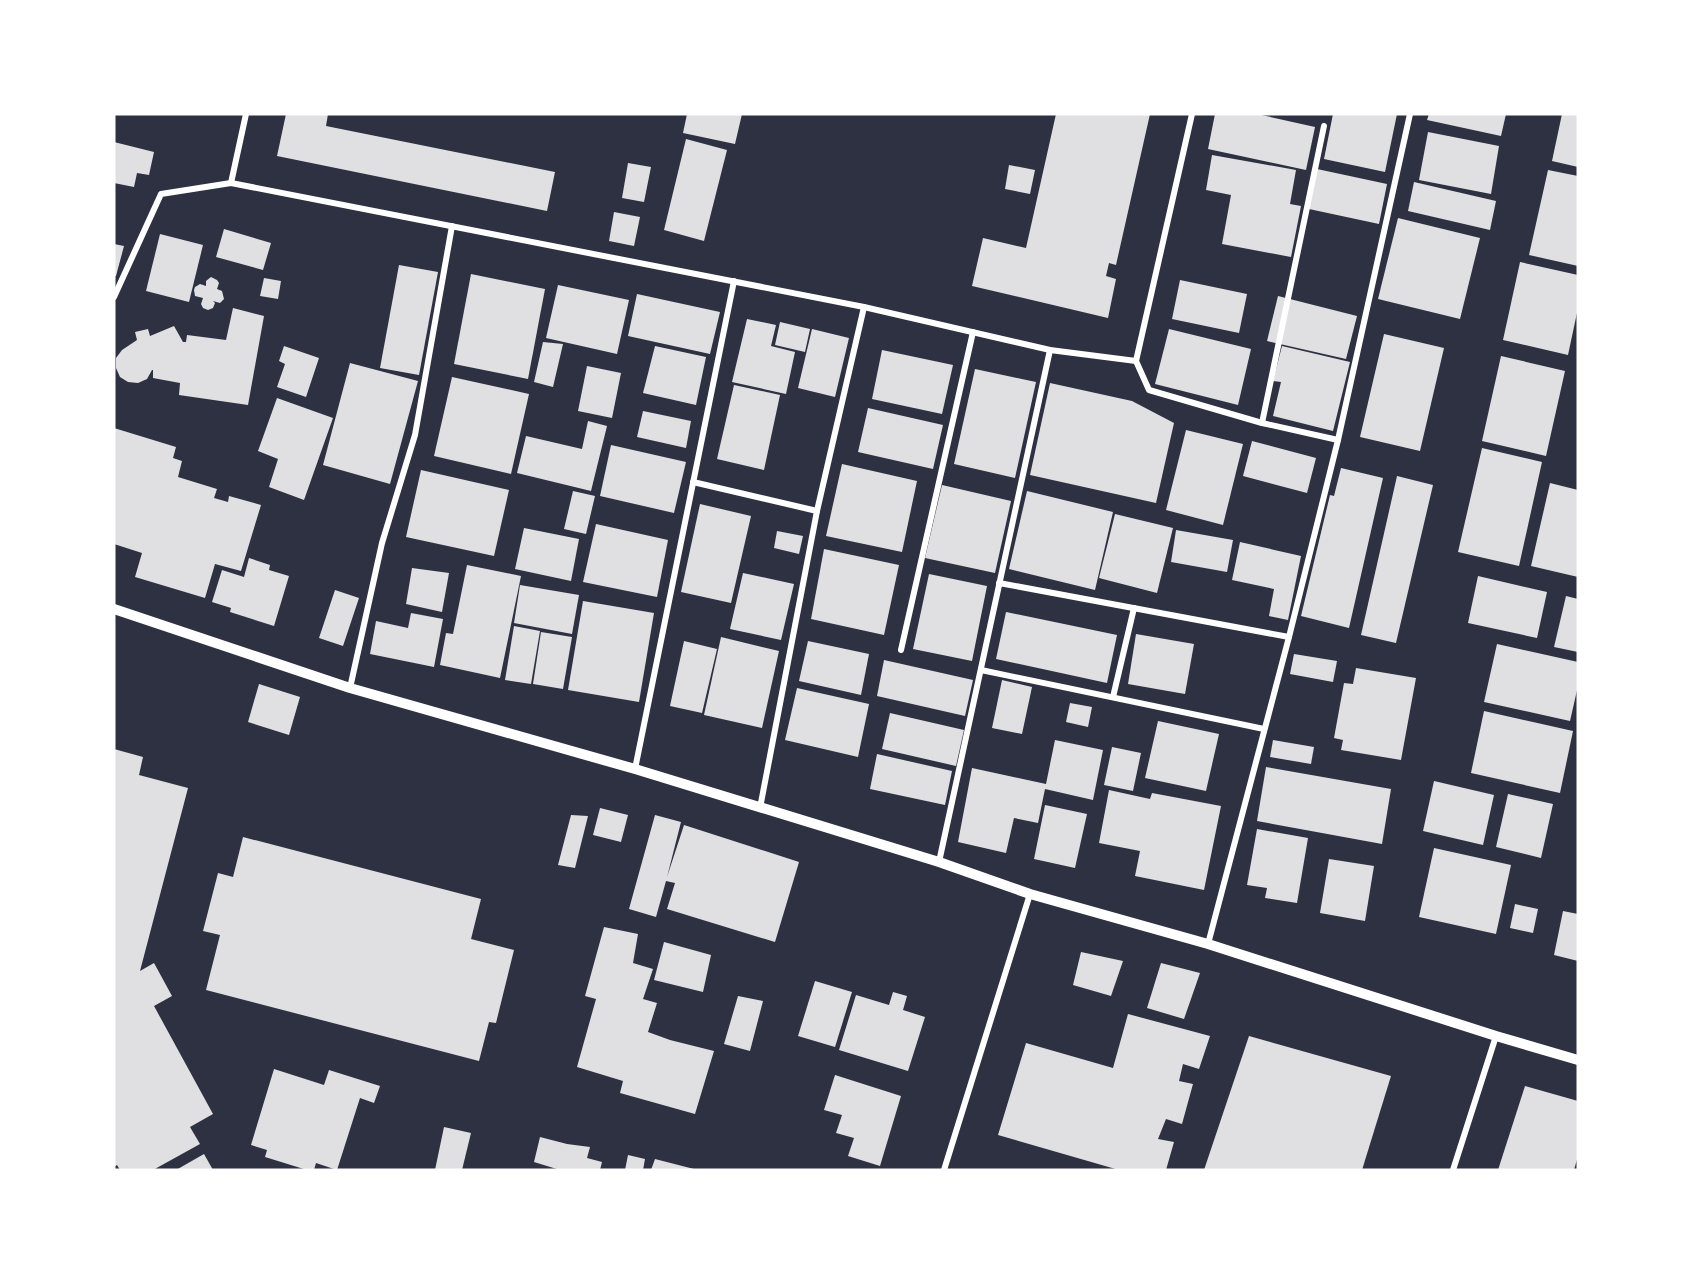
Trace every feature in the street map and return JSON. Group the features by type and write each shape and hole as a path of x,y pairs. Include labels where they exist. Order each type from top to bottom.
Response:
{"street":[{"path":"231,183 246,114"},
{"path":"1192,114 1136,361 1149,390 1263,423 1338,441"},
{"path":"1209,944 1338,441 1410,114"},
{"path":"1263,423 1324,126"},
{"path":"114,297 161,194 231,183 734,281 1050,350 1136,361"},
{"path":"350,688 382,543 415,435 452,226"},
{"path":"635,770 734,281"},
{"path":"760,808 817,511 864,308"},
{"path":"901,650 974,332"},
{"path":"939,862 1050,350"},
{"path":"693,482 817,511"},
{"path":"999,583 1289,637"},
{"path":"1113,697 1134,608"},
{"path":"114,609 350,688 635,770 939,862 1030,894 1209,944 1578,1060"},
{"path":"981,670 1264,729"},
{"path":"944,1170 1030,894"},
{"path":"1453,1170 1496,1036"}],"building":[{"path":"286,114 328,114 326,126 555,172 547,211 277,156"},
{"path":"687,114 742,114 735,144 683,133"},
{"path":"1056,114 1150,114 1116,265 1109,263 1106,276 1116,279 1108,318 972,286 983,238 1026,248"},
{"path":"1215,114 1257,114 1315,127 1306,170 1208,149"},
{"path":"1333,114 1397,114 1385,172 1324,159"},
{"path":"1429,114 1506,114 1501,136 1427,120"},
{"path":"1562,114 1578,114 1578,167 1552,161"},
{"path":"1428,132 1499,146 1491,194 1419,180"},
{"path":"686,139 727,150 704,241 664,230"},
{"path":"114,142 154,152 149,175 137,173 134,187 114,183"},
{"path":"1212,155 1296,170 1290,204 1301,206 1291,257 1222,244 1231,195 1206,190"},
{"path":"628,163 651,167 644,202 622,198"},
{"path":"1009,165 1035,170 1030,194 1005,189"},
{"path":"1317,169 1387,184 1379,224 1309,209"},
{"path":"1548,170 1578,176 1578,266 1529,255"},
{"path":"1414,182 1496,201 1490,230 1408,211"},
{"path":"614,212 640,217 634,246 609,241"},
{"path":"1398,218 1480,238 1460,319 1378,299"},
{"path":"224,229 271,243 263,270 216,257"},
{"path":"160,234 203,245 189,302 146,291"},
{"path":"114,244 124,246 116,276 114,276"},
{"path":"1520,262 1578,275 1578,308 1568,355 1503,340"},
{"path":"399,265 438,272 419,375 380,368"},
{"path":"471,274 545,289 528,379 454,364"},
{"path":"211,277 219,283 217,289 222,291 224,299 220,303 213,301 215,303 213,308 208,310 203,308 201,304 203,298 195,296 194,290 200,284 206,286 206,281"},
{"path":"264,278 281,281 278,299 260,296"},
{"path":"1180,280 1247,294 1239,333 1172,319"},
{"path":"558,285 629,300 617,354 546,338"},
{"path":"637,294 720,312 710,354 628,336"},
{"path":"1278,296 1357,316 1346,359 1267,341"},
{"path":"233,308 264,316 248,405 179,395 180,383 153,378 153,370 147,379 138,383 128,382 120,377 116,368 116,358 122,350 137,340 135,332 148,329 150,336 174,326 183,342 186,342 187,335 226,340"},
{"path":"747,319 776,325 771,346 795,352 786,394 732,382"},
{"path":"780,322 810,329 805,352 775,345"},
{"path":"812,329 849,338 835,397 798,388"},
{"path":"1169,329 1251,349 1238,405 1155,384"},
{"path":"1384,334 1444,348 1420,451 1360,437"},
{"path":"543,342 563,344 553,387 534,382"},
{"path":"284,346 319,358 306,397 277,387 285,364 279,361"},
{"path":"655,346 706,357 696,405 643,393"},
{"path":"1282,346 1350,362 1333,431 1273,416 1281,382 1273,381"},
{"path":"882,350 953,365 942,414 872,399"},
{"path":"1501,356 1565,371 1546,456 1482,441"},
{"path":"350,363 418,381 390,484 323,465"},
{"path":"587,366 621,373 612,418 578,411"},
{"path":"975,369 1036,382 1015,478 954,464"},
{"path":"452,377 529,394 511,474 434,456"},
{"path":"1050,383 1132,401 1174,423 1156,503 1030,475"},
{"path":"734,385 780,395 764,470 717,459"},
{"path":"277,398 333,418 304,500 269,487 278,459 258,451"},
{"path":"868,408 943,425 933,469 858,452"},
{"path":"643,411 691,421 686,448 637,437"},
{"path":"588,421 607,426 591,491 517,473 526,436 582,449"},
{"path":"114,428 176,447 173,458 182,461 178,477 217,489 214,498 228,502 229,496 261,505 241,571 215,564 205,598 135,577 142,553 114,544"},
{"path":"1186,430 1243,444 1223,525 1166,510"},
{"path":"1252,441 1316,458 1307,493 1243,476"},
{"path":"611,445 686,462 674,513 600,496"},
{"path":"1482,448 1542,462 1519,566 1458,552"},
{"path":"842,464 917,481 902,552 826,536"},
{"path":"1341,468 1383,478 1349,628 1301,616 1330,495 1334,496"},
{"path":"421,470 509,490 494,556 406,537"},
{"path":"1397,476 1433,485 1396,643 1361,635"},
{"path":"1550,483 1578,490 1578,577 1531,566"},
{"path":"942,485 1011,501 995,573 925,558"},
{"path":"573,491 595,496 586,534 564,529"},
{"path":"1027,491 1113,512 1095,590 1009,569"},
{"path":"700,504 751,516 731,603 681,592"},
{"path":"1115,514 1173,528 1157,593 1099,578"},
{"path":"596,524 668,540 657,597 583,582"},
{"path":"524,528 579,539 571,581 515,569"},
{"path":"1176,530 1233,540 1227,572 1171,562"},
{"path":"777,531 803,536 799,554 774,548"},
{"path":"1240,542 1301,556 1288,620 1269,616 1274,589 1232,580"},
{"path":"824,549 899,565 884,635 811,619"},
{"path":"249,558 270,565 269,570 289,576 274,626 230,612 231,608 212,602 222,570 244,577"},
{"path":"467,565 521,576 500,678 440,665 446,633 453,634"},
{"path":"412,568 449,573 442,612 406,604"},
{"path":"743,573 794,584 781,640 730,629"},
{"path":"929,574 987,586 972,661 913,649"},
{"path":"1478,576 1547,592 1537,638 1468,623"},
{"path":"520,585 579,595 572,634 514,623"},
{"path":"335,590 359,598 343,646 319,638"},
{"path":"1566,596 1578,599 1578,652 1554,647"},
{"path":"583,601 654,613 639,702 568,690"},
{"path":"1006,612 1117,635 1107,683 996,659"},
{"path":"411,613 443,619 434,667 370,654 376,621 408,628"},
{"path":"514,626 540,631 531,684 505,680"},
{"path":"541,632 572,637 563,689 533,684"},
{"path":"1136,634 1194,644 1185,694 1128,684"},
{"path":"721,637 779,651 762,728 704,715"},
{"path":"684,641 717,649 702,713 670,706"},
{"path":"808,641 869,654 861,695 799,681"},
{"path":"1497,644 1578,662 1578,686 1570,721 1484,702"},
{"path":"1294,654 1337,661 1333,682 1290,674"},
{"path":"884,660 973,680 965,716 877,696"},
{"path":"1356,668 1416,678 1401,760 1341,750 1343,740 1334,738 1344,683 1353,684"},
{"path":"1002,680 1032,687 1022,734 992,728"},
{"path":"259,684 300,697 289,735 248,722"},
{"path":"797,688 869,704 858,757 785,740"},
{"path":"1070,703 1092,707 1088,727 1066,722"},
{"path":"1484,711 1573,731 1560,793 1471,773"},
{"path":"890,713 964,730 956,766 882,749"},
{"path":"1158,721 1219,734 1206,791 1145,778"},
{"path":"1055,740 1103,750 1093,800 1045,789 1038,823 1014,818 1006,853 958,842 972,768 1046,784"},
{"path":"1273,740 1314,747 1311,764 1270,757"},
{"path":"1112,747 1141,753 1133,791 1104,785"},
{"path":"114,749 143,757 139,775 188,788 140,971 154,963 172,996 154,1006 213,1114 190,1127 200,1144 153,1170 120,1170 117,1165 114,1167"},
{"path":"877,754 952,771 945,805 870,789"},
{"path":"1266,767 1391,789 1382,844 1257,821"},
{"path":"1434,781 1494,795 1483,845 1423,831"},
{"path":"1109,790 1150,799 1152,793 1221,806 1204,890 1135,876 1140,851 1099,843"},
{"path":"1508,794 1553,804 1541,858 1496,847"},
{"path":"1045,805 1087,814 1075,868 1034,859"},
{"path":"600,808 628,815 621,842 593,835"},
{"path":"571,815 588,816 575,868 558,865"},
{"path":"655,815 681,822 667,877 684,825 799,862 775,942 667,909 675,883 666,881 656,917 629,909"},
{"path":"1257,829 1308,838 1297,903 1265,898 1267,888 1247,885"},
{"path":"243,837 481,899 471,939 514,950 496,1023 489,1022 479,1061 206,990 220,935 203,931 218,873 233,877"},
{"path":"1434,848 1511,865 1496,934 1419,917"},
{"path":"1329,859 1374,866 1365,921 1320,913"},
{"path":"1515,904 1538,909 1533,933 1510,928"},
{"path":"1563,911 1578,914 1578,961 1554,955"},
{"path":"604,927 638,934 633,963 653,969 643,999 657,1003 648,1032 714,1051 695,1114 620,1093 623,1081 577,1067 596,999 585,996"},
{"path":"664,942 711,955 703,992 654,980"},
{"path":"1081,952 1123,961 1111,996 1073,985"},
{"path":"1161,963 1200,973 1184,1019 1147,1008"},
{"path":"815,981 852,992 835,1047 798,1036"},
{"path":"893,992 907,996 903,1010 925,1017 908,1071 839,1050 856,995 889,1005"},
{"path":"738,996 763,1001 750,1051 724,1044"},
{"path":"1128,1014 1210,1036 1199,1069 1183,1064 1179,1081 1193,1084 1182,1124 1166,1119 1158,1139 1174,1142 1166,1170 1119,1170 998,1135 1026,1043 1113,1068"},
{"path":"1249,1036 1391,1076 1362,1170 1204,1170"},
{"path":"274,1069 324,1085 329,1070 380,1086 374,1103 360,1098 337,1170 316,1163 314,1170 307,1170 265,1157 267,1150 251,1145"},
{"path":"835,1075 901,1096 880,1166 848,1156 854,1138 836,1133 842,1115 824,1110"},
{"path":"1525,1086 1578,1101 1578,1156 1574,1170 1498,1170"},
{"path":"444,1127 471,1133 462,1170 435,1170"},
{"path":"540,1137 590,1147 587,1158 602,1162 600,1170 560,1170 534,1162"},
{"path":"204,1154 213,1170 176,1170"},
{"path":"628,1155 645,1159 643,1170 625,1170"},
{"path":"655,1159 694,1169 694,1170 651,1170"}]}
